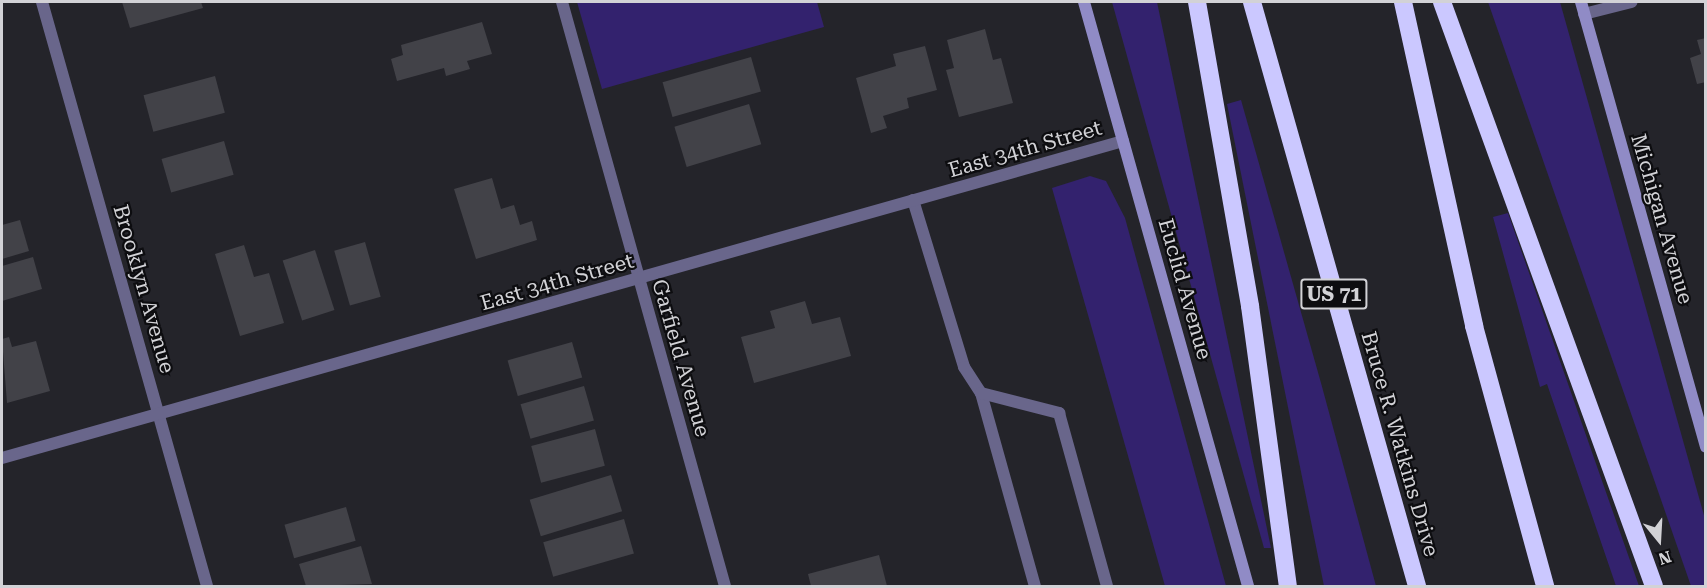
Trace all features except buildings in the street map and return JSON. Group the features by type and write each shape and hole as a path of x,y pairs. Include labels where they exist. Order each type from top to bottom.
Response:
{"highway":[{"path":"1197,2 1250,306 1288,586"},
{"name":"Bruce R. Watkins Drive","path":"1252,2 1417,586"},
{"path":"1403,2 1474,326 1545,586"},
{"path":"1442,2 1654,586"}],"street":[{"name":"Brooklyn Avenue","path":"42,2 207,586"},
{"name":"Garfield Avenue","path":"562,2 725,586"},
{"name":"Euclid Avenue","path":"1084,2 1248,586"},
{"path":"1582,8 1631,2"},
{"name":"Michigan Avenue","path":"1582,8 1706,447"},
{"name":"East 34th Street","path":"2,458 1123,141"},
{"path":"913,200 964,368 981,393 1035,586"},
{"path":"981,393 1059,413 1107,586"}],"shaded area":[{"path":"577,2 817,2 824,27 602,89"},
{"path":"1112,2 1157,2 1271,548 1264,548"},
{"path":"1488,2 1560,2 1705,519 1705,586 1691,586"},
{"path":"1241,100 1376,586 1324,586 1227,104"},
{"path":"1090,176 1106,181 1125,218 1226,586 1165,586 1052,188"},
{"path":"1508,213 1639,586 1616,586 1547,384 1540,387 1493,217"}]}
